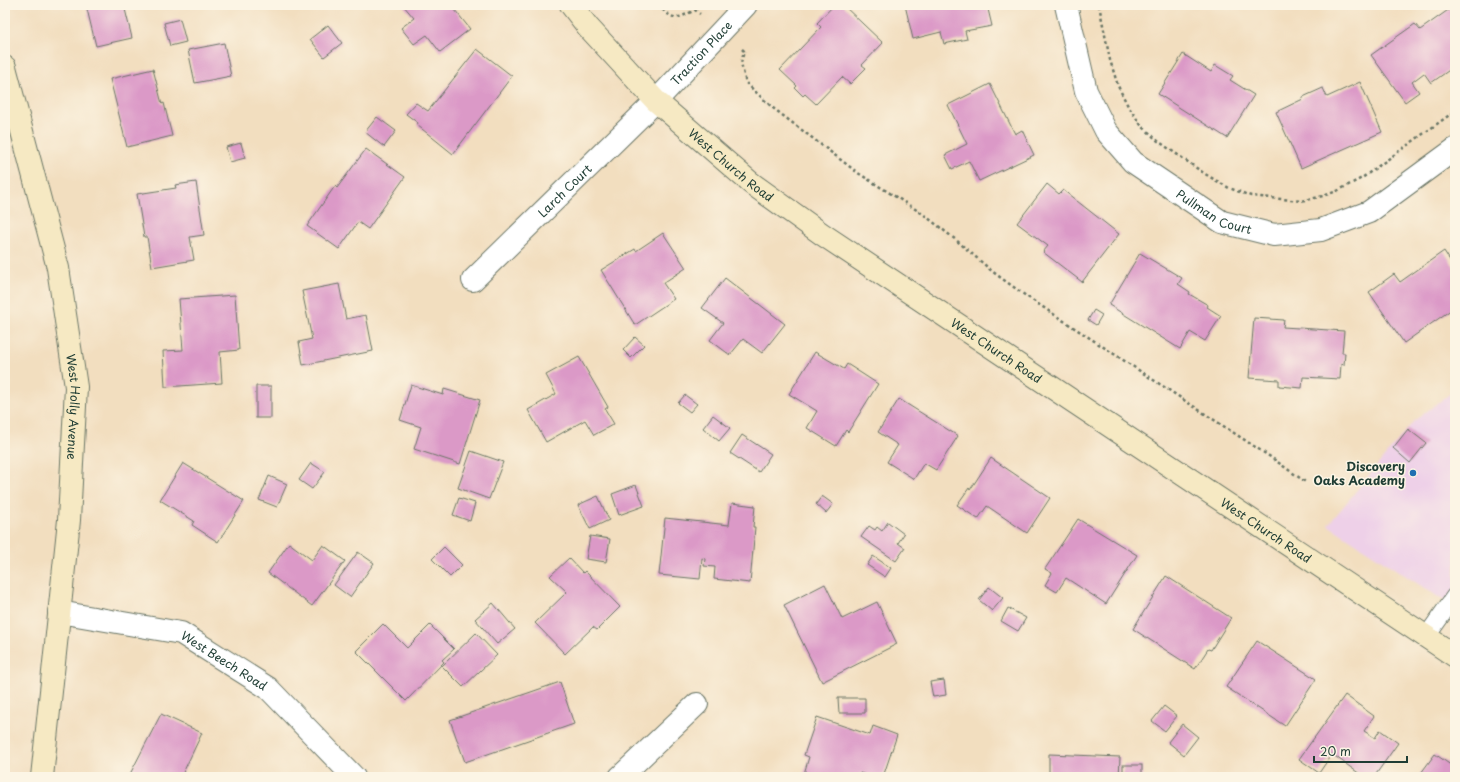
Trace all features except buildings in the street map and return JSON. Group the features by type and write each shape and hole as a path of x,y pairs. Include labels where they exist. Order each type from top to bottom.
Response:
{"main road":[{"name":"West Church Road","path":"571,5 588,27 656,101 751,183 822,234 1455,656"},
{"name":"West Holly Avenue","path":"5,67 58,268 76,388 68,520 42,777"}],"street":[{"name":"Traction Place","path":"656,101 746,5"},
{"name":"Pullman Court","path":"1066,5 1086,91 1106,131 1133,162 1222,222 1274,235 1321,230 1369,212 1455,149"},
{"name":"Larch Court","path":"473,280 656,101"},
{"name":"West Beech Road","path":"59,612 181,632 268,688 354,777"},
{"path":"620,777 698,704"}],"lane":[{"path":"1426,637 1455,596"}],"path":[{"path":"658,5 669,16 679,18 695,10 703,17"},
{"path":"1099,5 1110,60 1118,86 1128,106 1141,125 1158,141 1205,174 1229,188 1251,196 1301,201 1337,191 1362,178 1455,111"},
{"path":"740,47 744,51 741,63 746,83 773,108 858,173 923,214 993,272 1026,296 1272,458 1307,483"}],"shaded area":[{"name":"Discovery Oaks Academy","path":"1455,390 1455,608 1328,525 1414,421"}],"place":[{"name":"Discovery Oaks Academy","path":"1413,473"}]}
